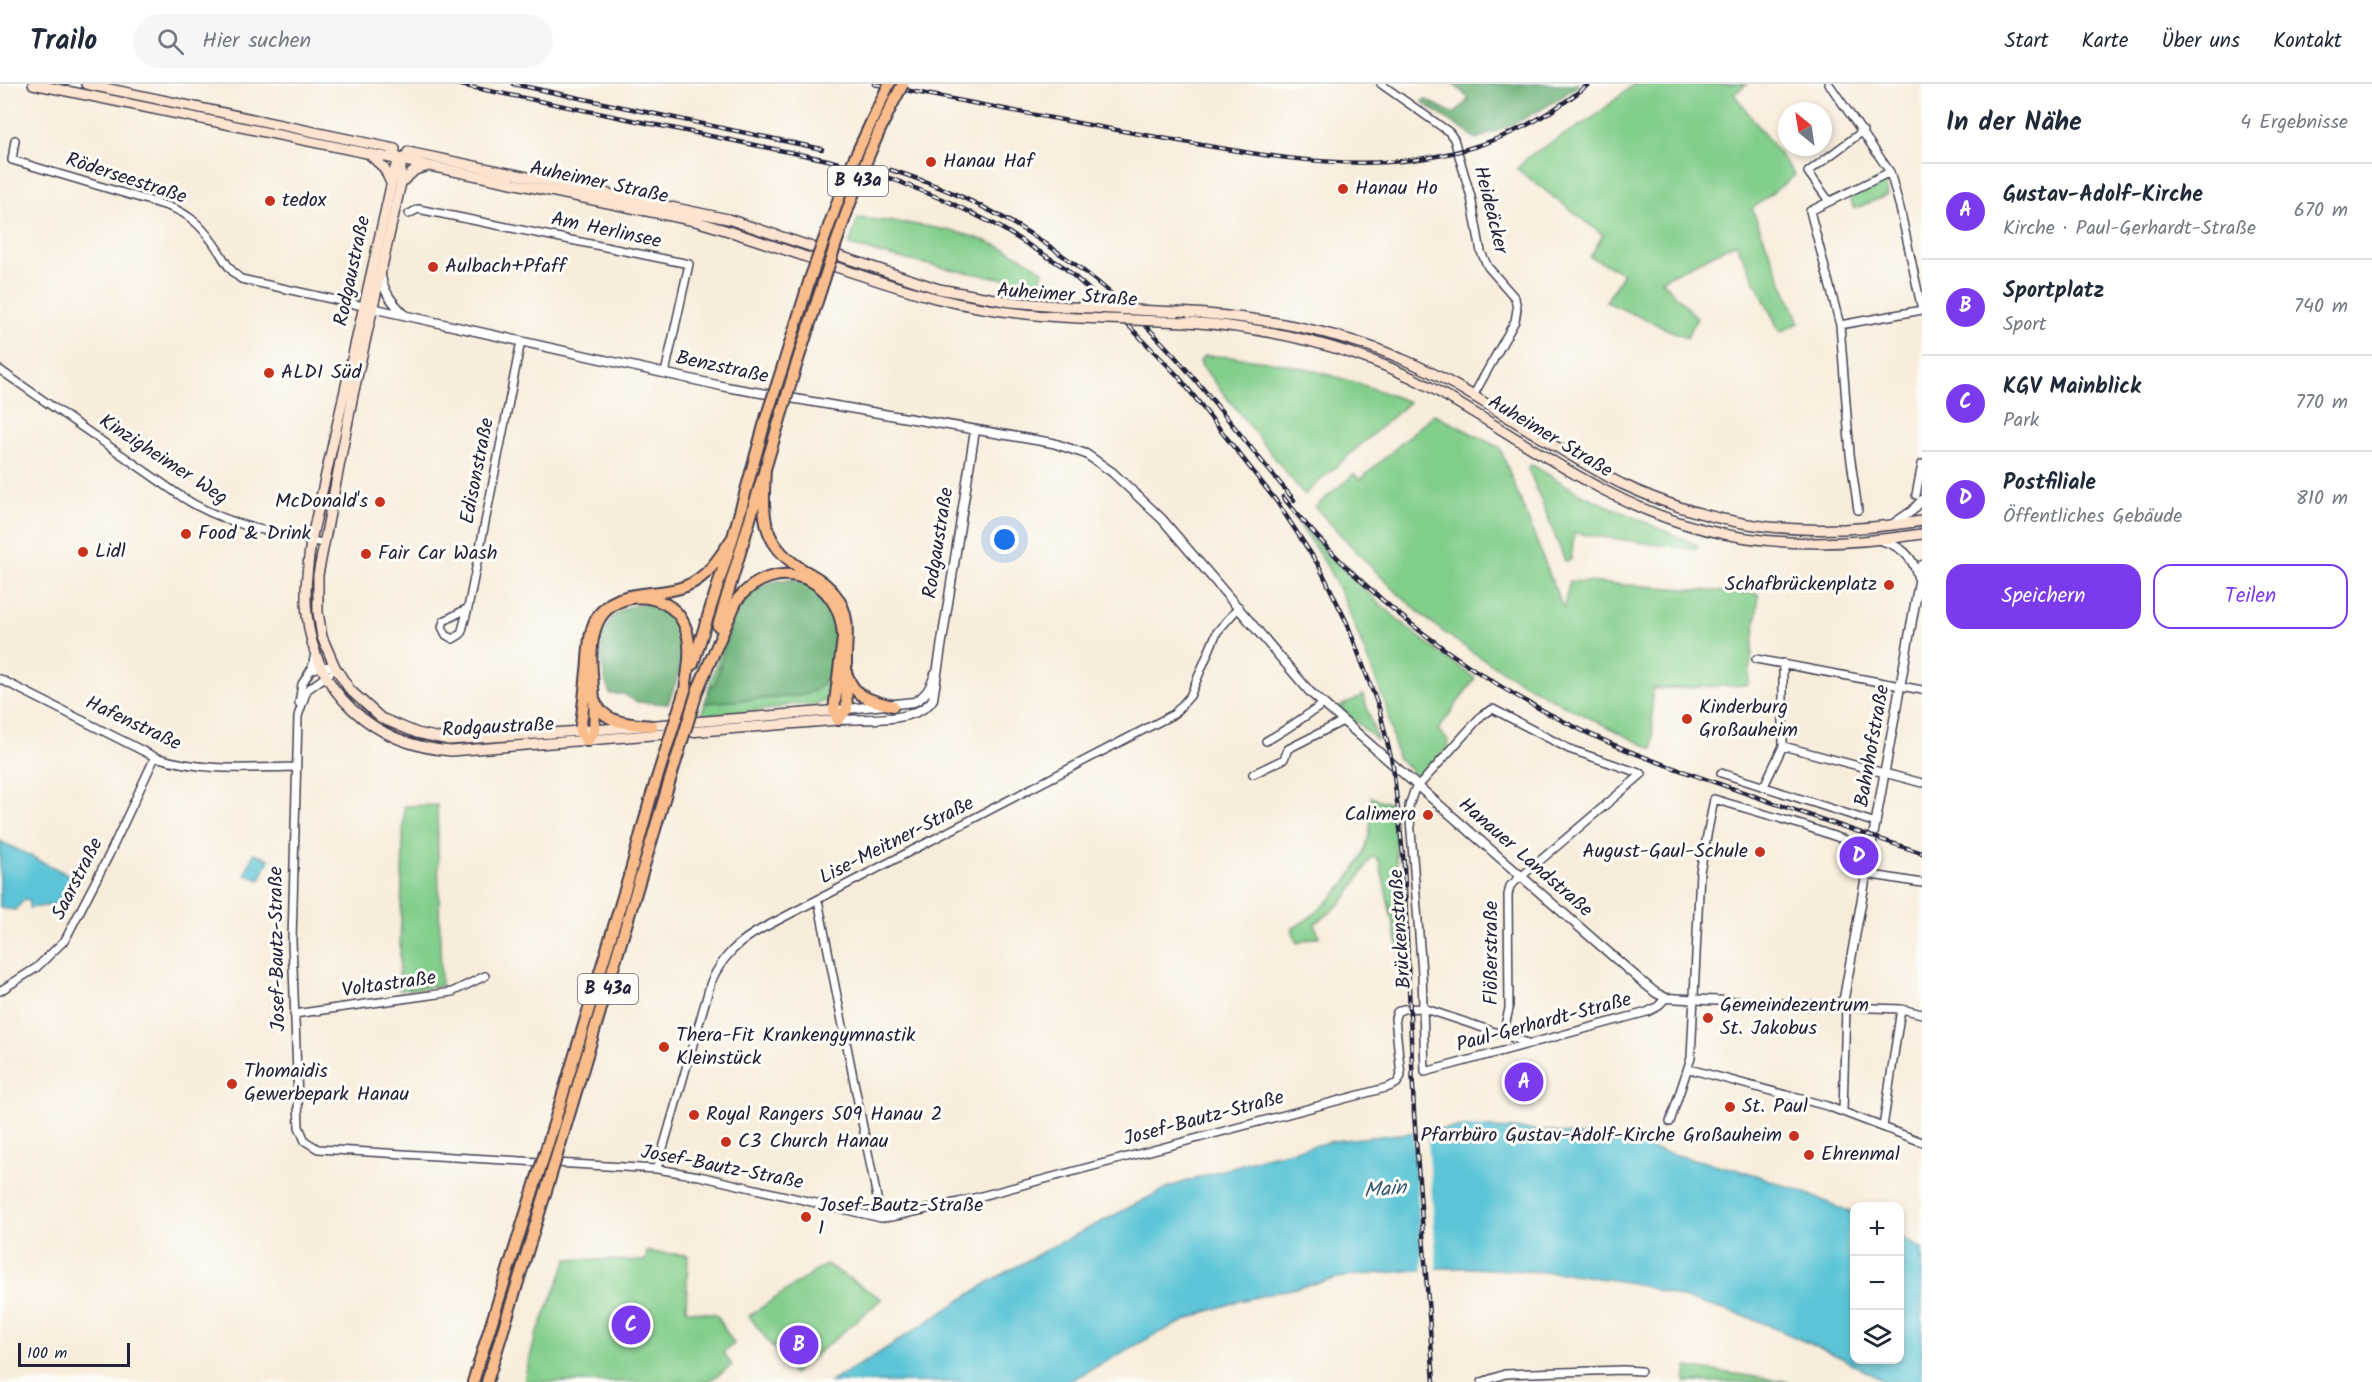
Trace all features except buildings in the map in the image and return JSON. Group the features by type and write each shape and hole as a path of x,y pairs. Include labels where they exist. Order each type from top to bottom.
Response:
{"highway":[{"name":"B 43a","path":"472,1382 546,1150 651,797 733,537 767,415 810,279 849,170 890,84"},
{"name":"B 43a","path":"487,1382 822,283 860,175 875,139 903,84"},
{"path":"765,468 763,512 767,530 776,548 786,558 830,588 840,601 847,625 847,709 836,715"},
{"path":"685,690 690,657 688,635 684,623 668,604 653,599 627,599 615,604 604,613 597,625 591,668 594,730 587,741 580,731 591,637 599,615 610,604 622,597 671,591 694,582 709,571 733,537"},
{"path":"698,689 731,610 743,592 771,576 796,575 813,582 825,592 841,618 843,638 836,715"},
{"path":"846,668 852,686 859,694 893,706"},
{"path":"592,695 602,712 613,720 652,726"}],"main road":[{"name":"Auheimer Straße","path":"33,84 696,221 755,238 890,285 937,298 1010,312 1079,318 1187,322 1263,330 1304,339 1364,358 1429,387 1601,489 1674,521 1741,538 1780,542 1841,544 1922,534"},
{"name":"Auheimer Straße","path":"86,84 728,219 939,289 1011,302 1177,312 1269,321 1352,341 1404,359 1473,396 1620,483 1693,512 1742,524 1830,531 1922,521"},
{"path":"390,148 400,159 412,153"},
{"path":"368,153 384,168 391,183"},
{"name":"Rodgaustraße","path":"400,159 391,183 318,575 318,612 322,637 335,667 357,697 381,718 427,736 466,740 836,715"},
{"name":"Rodgaustraße","path":"400,159 401,183 381,273 368,307 311,541 306,602 309,627 315,653 321,666 349,707 374,727 420,747 452,752 587,741 836,715"},
{"path":"401,183 415,170 430,166"}],"street":[{"name":"Heideäcker","path":"1381,84 1449,132 1454,139 1471,197 1485,261 1515,298 1517,309 1515,321 1473,396"},
{"path":"1829,84 1890,172 1922,310 1840,325"},
{"path":"150,108 153,97"},
{"path":"1829,201 1808,171 1863,131"},
{"name":"Röderseestraße","path":"15,140 12,160 187,214 204,230 231,270 241,279 368,307"},
{"path":"1858,510 1850,454 1840,325 1810,211 1890,172"},
{"name":"Am Herlinsee","path":"409,214 418,209 689,264 665,373"},
{"path":"381,273 383,285 390,299 405,315"},
{"name":"Benzstraße","path":"368,307 821,405 1053,443 1076,450"},
{"name":"Edisonstraße","path":"468,608 444,621 442,627 446,635 453,639 461,634 468,608 521,341"},
{"name":"Kinzigheimer Weg","path":"0,370 195,506 240,526 323,543"},
{"name":"Rodgaustraße","path":"847,709 914,702 925,695 933,681 975,430"},
{"name":"Hanauer Landstraße","path":"1076,450 1103,465 1162,519 1291,671 1324,704 1648,986 1666,998"},
{"path":"1883,527 1906,516 1919,498 1922,465"},
{"path":"1880,540 1896,546 1908,555 1914,565 1919,583"},
{"name":"Bahnhofstraße","path":"1843,1005 1919,597 1922,565"},
{"name":"Lise-Meitner-Straße","path":"657,1169 711,982 716,970 731,951 749,935 1174,714 1190,696 1217,632 1239,607"},
{"path":"298,713 302,684 310,671 315,653"},
{"path":"1756,659 1922,690"},
{"name":"Rodgaustraße","path":"836,715 902,716 920,712 933,699 937,683 938,662"},
{"path":"1764,786 1783,746 1782,663"},
{"path":"310,671 321,666 335,667"},
{"name":"Josef-Bautz-Straße","path":"335,667 307,690 298,713 296,767 292,941 299,1127 305,1141 318,1149 657,1169 699,1176 881,1218 899,1216 1389,1087 1397,1083 1401,1076 1395,1015 1403,1009 1423,1008"},
{"name":"Hafenstraße","path":"0,679 155,757 201,768 296,767"},
{"path":"1266,741 1287,730 1303,716 1324,704"},
{"path":"1417,787 1482,715 1493,709 1569,749 1642,774 1521,876"},
{"path":"1253,774 1284,759 1288,749 1343,721"},
{"path":"1783,746 1922,783"},
{"name":"Saarstraße","path":"0,991 36,968 65,940 109,855 155,757"},
{"path":"1721,773 1876,823"},
{"name":"Brückenstraße","path":"1417,787 1409,806 1423,1008 1425,1072"},
{"path":"1670,1122 1689,1069 1692,1052 1700,872 1714,799 1805,826 1871,849"},
{"path":"1866,874 1922,883"},
{"name":"Flößerstraße","path":"1503,1034 1509,1009 1508,895 1512,884 1521,876"},
{"path":"818,900 881,1218"},
{"name":"Voltastraße","path":"294,1014 452,992 485,976"},
{"path":"1666,998 1843,1005 1900,1009 1922,1014"},
{"name":"Paul-Gerhardt-Straße","path":"1425,1072 1647,1012 1657,1007 1666,998"},
{"path":"1843,1005 1843,1111"},
{"path":"1423,1008 1531,1044"},
{"path":"1883,1127 1900,1009"},
{"path":"1689,1069 1843,1111 1922,1142"},
{"path":"1482,1382 1505,1374 1641,1371"}],"green space":[{"path":"1454,84 1580,84 1530,116 1476,139 1422,102 1425,99 1454,114 1469,99"},
{"path":"1634,84 1747,84 1734,94 1778,152 1778,156 1781,156 1795,175 1752,209 1799,323 1780,332 1736,243 1661,280 1697,318 1687,338 1606,302 1623,273 1590,257 1603,235 1517,169 1529,156 1594,117"},
{"path":"1884,178 1888,195 1854,209 1849,195"},
{"path":"858,218 931,227 977,238 1021,257 1043,271 1040,284 944,268 849,245"},
{"path":"1204,356 1257,360 1309,369 1409,402 1304,495 1201,365 1200,361"},
{"path":"1434,414 1500,448 1563,609 1570,581 1759,594 1748,685 1652,689 1653,749 1571,709 1492,665 1425,617 1376,572 1315,507 1354,474 1360,480"},
{"path":"1532,465 1579,493 1697,545 1696,550 1574,533 1571,560 1565,561 1529,470 1528,467"},
{"path":"1291,513 1377,602 1424,641 1475,678 1438,730 1448,740 1447,749 1417,776 1397,757 1386,706 1344,599 1324,561"},
{"path":"794,578 841,628 833,684 826,701 812,706 794,704 773,709 701,716 705,703 798,696 831,669 837,643 789,580 781,581 737,613 715,684 709,688 732,610 753,586"},
{"path":"789,580 815,589 824,598 835,622 836,650 832,667 825,680 815,690 798,696 705,703 709,688 715,684 732,624 746,598 757,588 771,582"},
{"path":"646,604 662,610 671,618 683,642 682,662 668,704 637,702 624,694 610,694 605,680 601,650 608,623 617,613 629,607"},
{"path":"1363,695 1377,740 1339,707"},
{"path":"1371,797 1394,805 1401,960 1379,860 1372,856 1342,902 1314,924 1320,936 1297,943 1292,929 1327,902 1357,866 1369,834"},
{"path":"437,805 441,986 399,990 404,806"},
{"path":"647,1252 688,1255 686,1310 716,1314 734,1344 723,1352 732,1365 708,1382 525,1382 536,1336 568,1259 645,1261"},
{"path":"826,1264 882,1299 793,1374 749,1316"},
{"path":"1687,1367 1791,1382 1685,1382"}],"water":[{"path":"0,841 75,878 62,904 29,908 29,900 25,899 15,910 0,908"},
{"path":"254,853 269,859 260,880 245,874"},
{"name":"Main","path":"1465,1127 1540,1130 1627,1143 1750,1173 1803,1192 1850,1212 1850,1363 1754,1319 1632,1283 1566,1273 1439,1268 1348,1276 1239,1301 1203,1313 1158,1333 1068,1382 830,1382 989,1282 1169,1187 1261,1158 1334,1141"},
{"path":"1904,1238 1922,1249 1922,1382 1885,1382 1853,1364 1904,1364"}],"pier":[{"path":"1427,1127 1437,1271 1423,1272 1413,1128"}],"railway":[{"path":"456,84 828,160 895,180 949,202 998,226 1064,267 1128,325 1178,376 1277,502 1319,566 1347,623 1379,708 1393,766 1404,864 1414,1113 1434,1382"},
{"path":"513,84 822,149"},
{"path":"874,84 1082,124 1268,155 1324,161 1378,162 1432,157 1485,143 1537,120 1589,84"},
{"path":"891,170 926,182 993,212 1025,230 1085,272 1162,342 1294,500"},
{"path":"1283,497 1314,533 1382,600 1457,658 1538,708 1600,739 1658,762 1922,853"}],"place":[{"name":"Hanau Haf","path":"931,162"},
{"name":"Hanau Ho","path":"1343,189"},
{"name":"tedox","path":"270,201"},
{"name":"Aulbach+Pfaff","path":"433,267"},
{"name":"ALDI Süd","path":"269,373"},
{"name":"McDonald's","path":"380,502"},
{"name":"Food & Drink","path":"186,534"},
{"name":"Lidl","path":"83,552"},
{"name":"Fair Car Wash","path":"366,554"},
{"name":"Schafbrückenplatz","path":"1889,585"},
{"name":"Kinderburg Großauheim","path":"1687,719"},
{"name":"Calimero","path":"1428,815"},
{"name":"August-Gaul-Schule","path":"1760,852"},
{"name":"Postfiliale","path":"1859,856"},
{"name":"Gemeindezentrum St. Jakobus","path":"1708,1018"},
{"name":"Thera-Fit Krankengymnastik Kleinstück","path":"664,1047"},
{"name":"Gustav-Adolf-Kirche","path":"1524,1082"},
{"name":"Thomaidis Gewerbepark Hanau","path":"232,1084"},
{"name":"St. Paul","path":"1730,1107"},
{"name":"Royal Rangers 509 Hanau 2","path":"694,1115"},
{"name":"Pfarrbüro Gustav-Adolf-Kirche Großauheim","path":"1794,1136"},
{"name":"C3 Church Hanau","path":"726,1142"},
{"name":"Ehrenmal","path":"1809,1155"},
{"name":"Josef-Bautz-Straße 1","path":"806,1217"},
{"name":"KGV Mainblick","path":"631,1325"},
{"name":"Sportplatz","path":"799,1345"}]}
